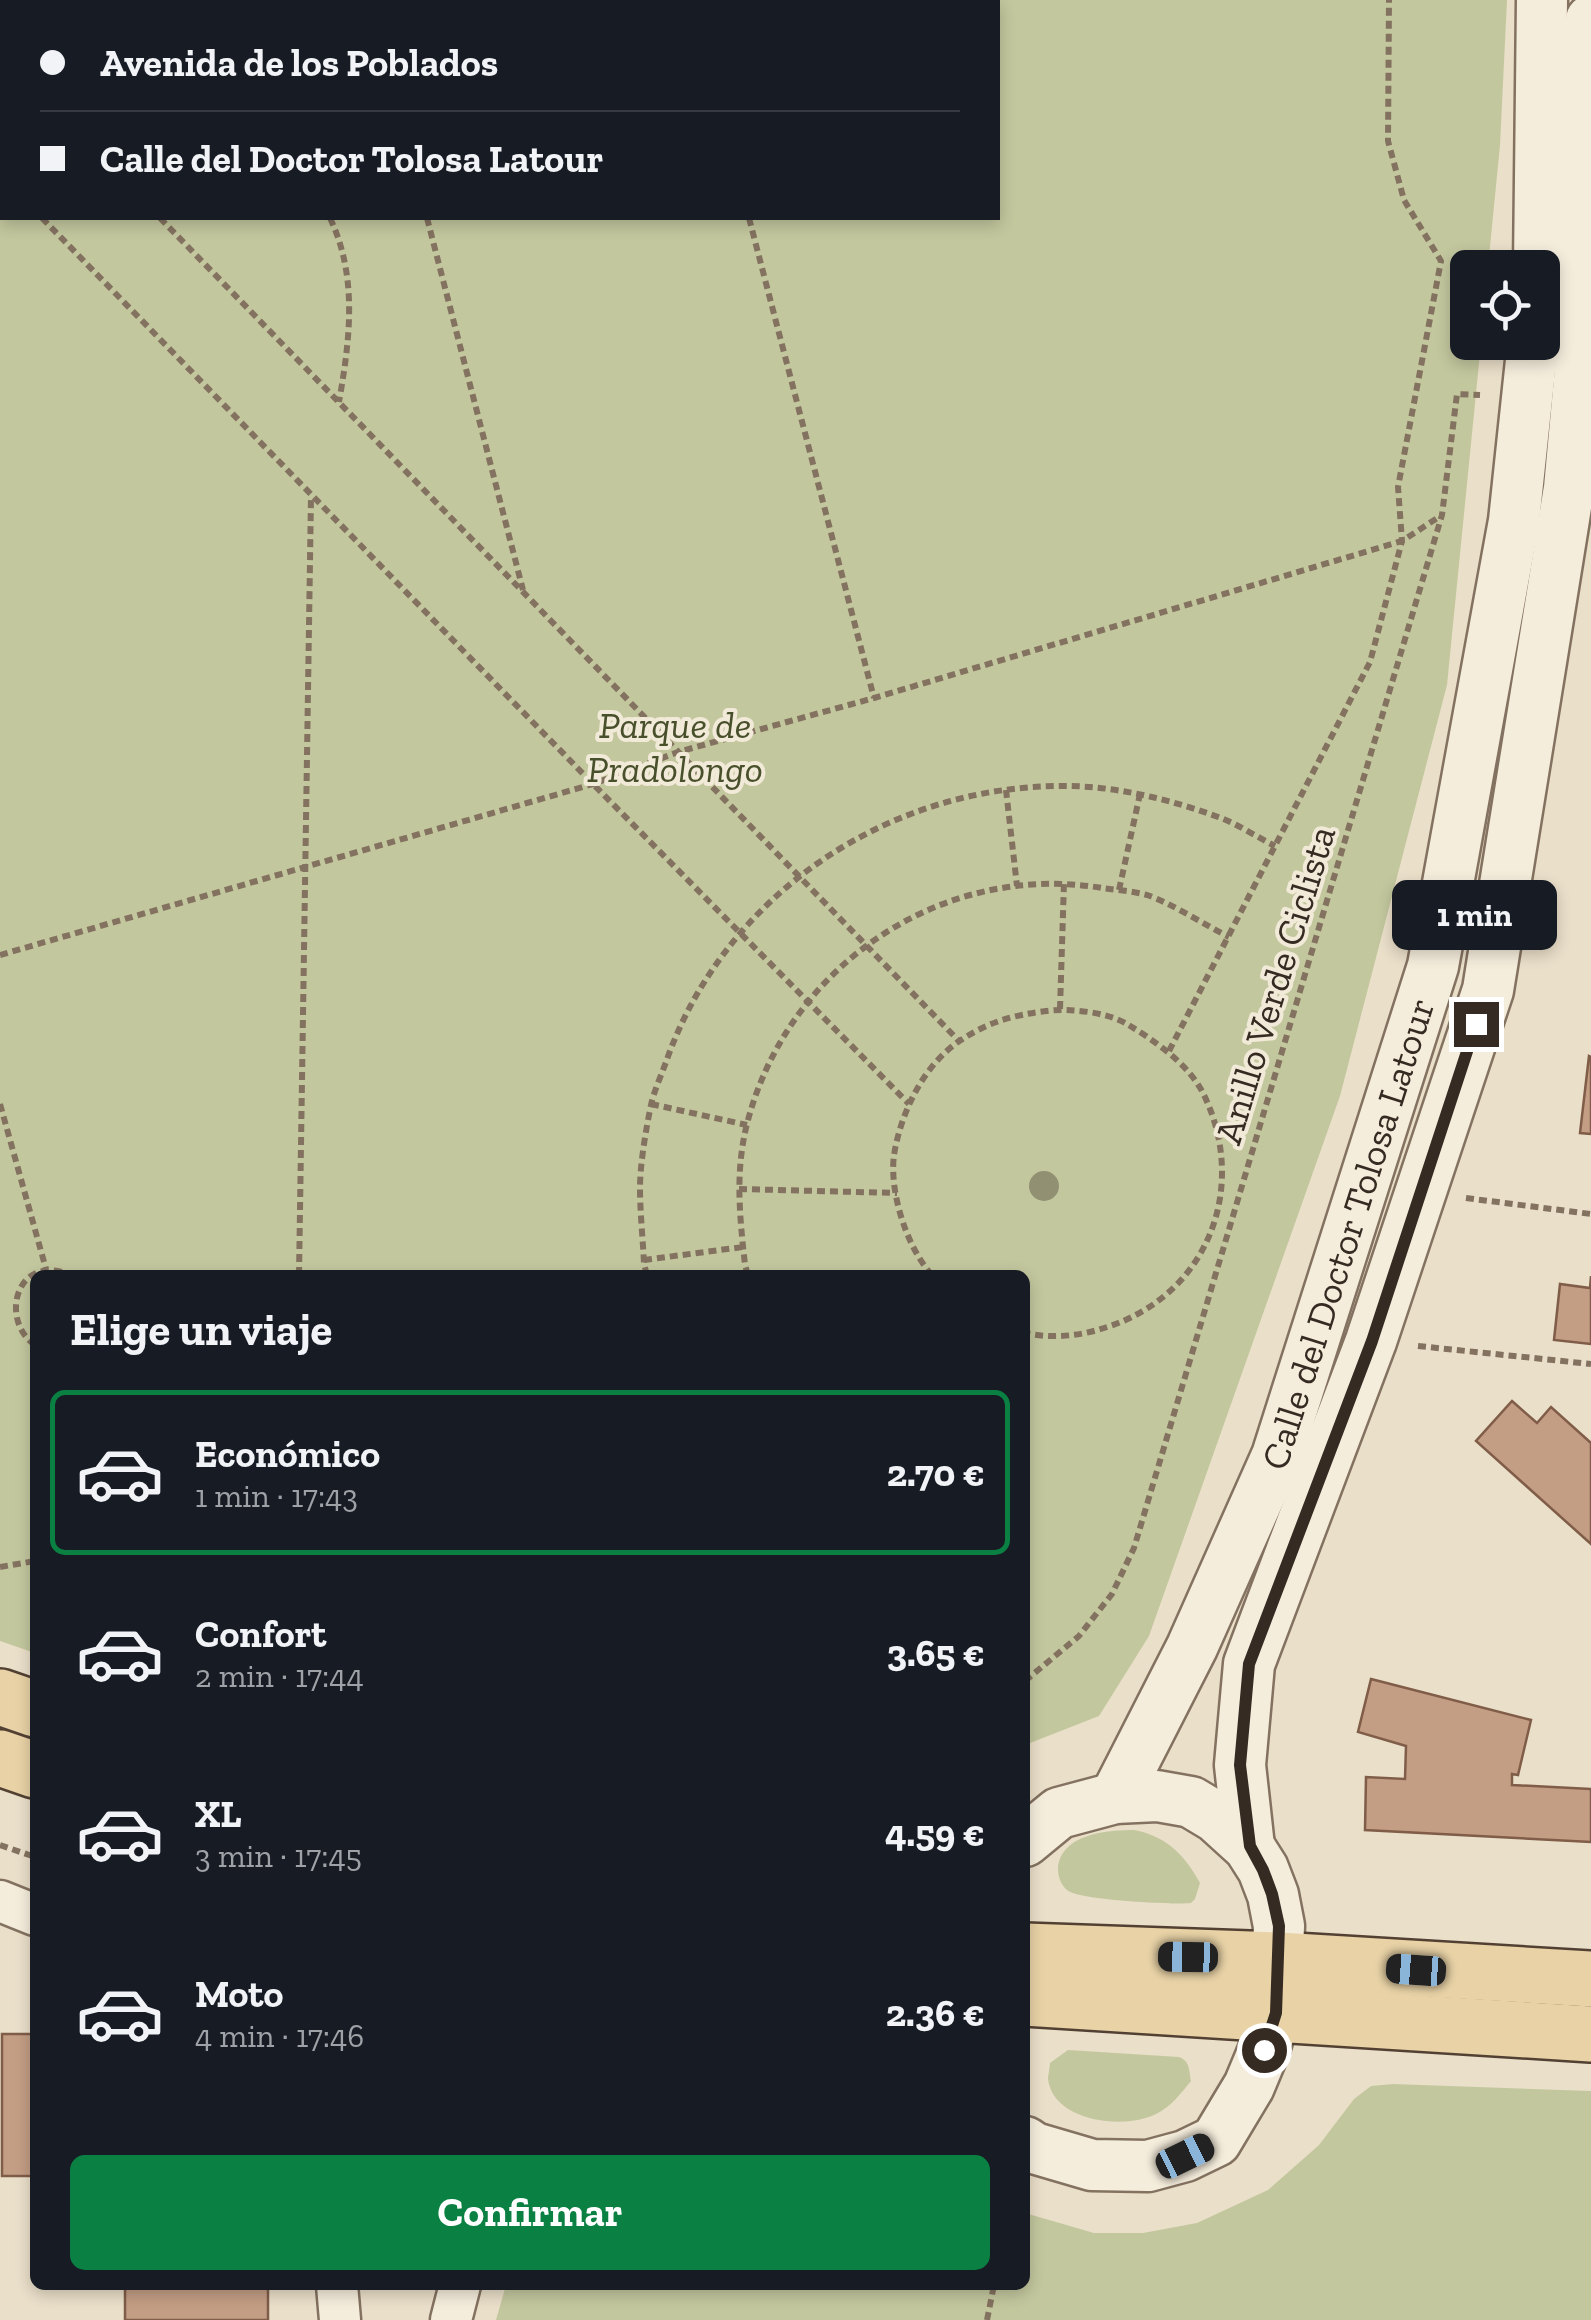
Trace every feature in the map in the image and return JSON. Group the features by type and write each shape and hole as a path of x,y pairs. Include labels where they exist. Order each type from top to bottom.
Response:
{"main road":[{"path":"0,1697 30,1707"},
{"path":"0,1758 30,1768"},
{"path":"1030,1951 1278,1960 1591,1979"},
{"path":"1030,1998 1591,2034"}],"street":[{"path":"1539,250 1542,0"},
{"name":"Calle del Doctor Tolosa Latour","path":"1250,1846 1240,1765 1249,1664 1372,1341 1488,990 1580,483 1591,20"},
{"name":"Calle del Doctor Tolosa Latour","path":"1115,1798 1192,1647 1276,1456 1433,966 1514,521 1531,360"},
{"path":"1030,1837 1059,1814 1115,1798 1158,1796 1191,1802 1250,1846 1272,1894 1279,1926 1276,2013 1250,2086 1216,2141 1185,2156 1148,2166 1092,2165 1030,2145"},
{"path":"0,1900 30,1913"},
{"path":"338,2290 340,2320"}],"path":[{"path":"1169,1051 1370,662 1402,541 1398,486 1441,261 1404,200 1388,141 1389,0"},
{"path":"44,220 908,1104"},
{"path":"163,220 960,1041"},
{"path":"331,220 342,242 350,296 347,357 338,402"},
{"path":"428,220 523,592"},
{"path":"750,220 874,698"},
{"name":"Anillo Verde Ciclista","path":"1030,1677 1079,1636 1112,1594 1134,1548 1442,516 1456,394 1527,397"},
{"path":"299,1270 312,495"},
{"path":"0,955 592,784 678,752 1402,541 1442,516"},
{"path":"645,1270 640,1184 651,1104 678,1028 718,959 740,934 772,898 836,849 908,814 985,792 1066,786 1140,794 1223,819 1275,846"},
{"path":"1006,790 1017,886"},
{"path":"1118,890 1140,794"},
{"path":"747,1270 738,1198 746,1125 766,1066 801,1008 847,959 914,914 989,888 1064,882 1148,896 1228,937"},
{"path":"1060,1009 1064,882"},
{"path":"927,1270 898,1213 894,1158 908,1104 930,1070 960,1041 1010,1016 1066,1008 1122,1021 1169,1051 1203,1092 1220,1142 1222,1195 1206,1245 1176,1288 1133,1319 1083,1335 1030,1333"},
{"path":"0,1104 46,1269"},
{"path":"651,1104 746,1125"},
{"path":"739,1189 897,1193"},
{"path":"1420,1193 1591,1214"},
{"path":"644,1260 743,1248"},
{"path":"42,1270 59,1270"},
{"path":"30,1274 16,1287 10,1312 20,1336 30,1343"},
{"path":"1372,1341 1591,1364"},
{"path":"0,1567 30,1562"},
{"path":"0,1845 30,1856"},
{"path":"987,2320 993,2290"}],"green space":[{"name":"Parque de Pradolongo","path":"1000,0 1507,0 1500,145 1490,250 1450,250 1450,360 1479,360 1447,685 1340,1096 1149,1636 1099,1716 1030,1743 1030,1270 30,1270 30,1651 0,1641 0,220 1000,220"},
{"path":"1134,1830 1165,1842 1188,1864 1200,1883 1191,1903 1106,1899 1075,1894 1063,1886 1058,1869 1067,1848 1087,1836"},
{"path":"1068,2050 1179,2057 1187,2063 1191,2081 1171,2104 1143,2119 1092,2119 1063,2105 1053,2094 1048,2079 1050,2063"},
{"path":"1371,2086 1591,2091 1591,2320 496,2320 505,2290 1030,2290 1030,2214 1094,2233 1143,2233 1197,2223 1268,2190 1319,2145 1354,2099"}],"building":[{"path":"1591,1057 1591,1134 1580,1133"},
{"path":"1591,1276 1591,1344 1554,1340 1560,1284 1590,1288"},
{"path":"1512,1401 1537,1423 1551,1407 1591,1443 1591,1544 1476,1441"},
{"path":"1371,1679 1531,1720 1518,1775 1512,1774 1512,1785 1591,1789 1591,1842 1365,1830 1366,1777 1405,1779 1406,1746 1358,1732"},
{"path":"2,2034 30,2034 30,2176 2,2176"},
{"path":"125,2290 268,2290 268,2320 125,2320"}],"route":[{"path":"1264,2050 1276,2013 1279,1926 1272,1894 1250,1846 1240,1765 1249,1664 1372,1341 1476,1024"}]}
